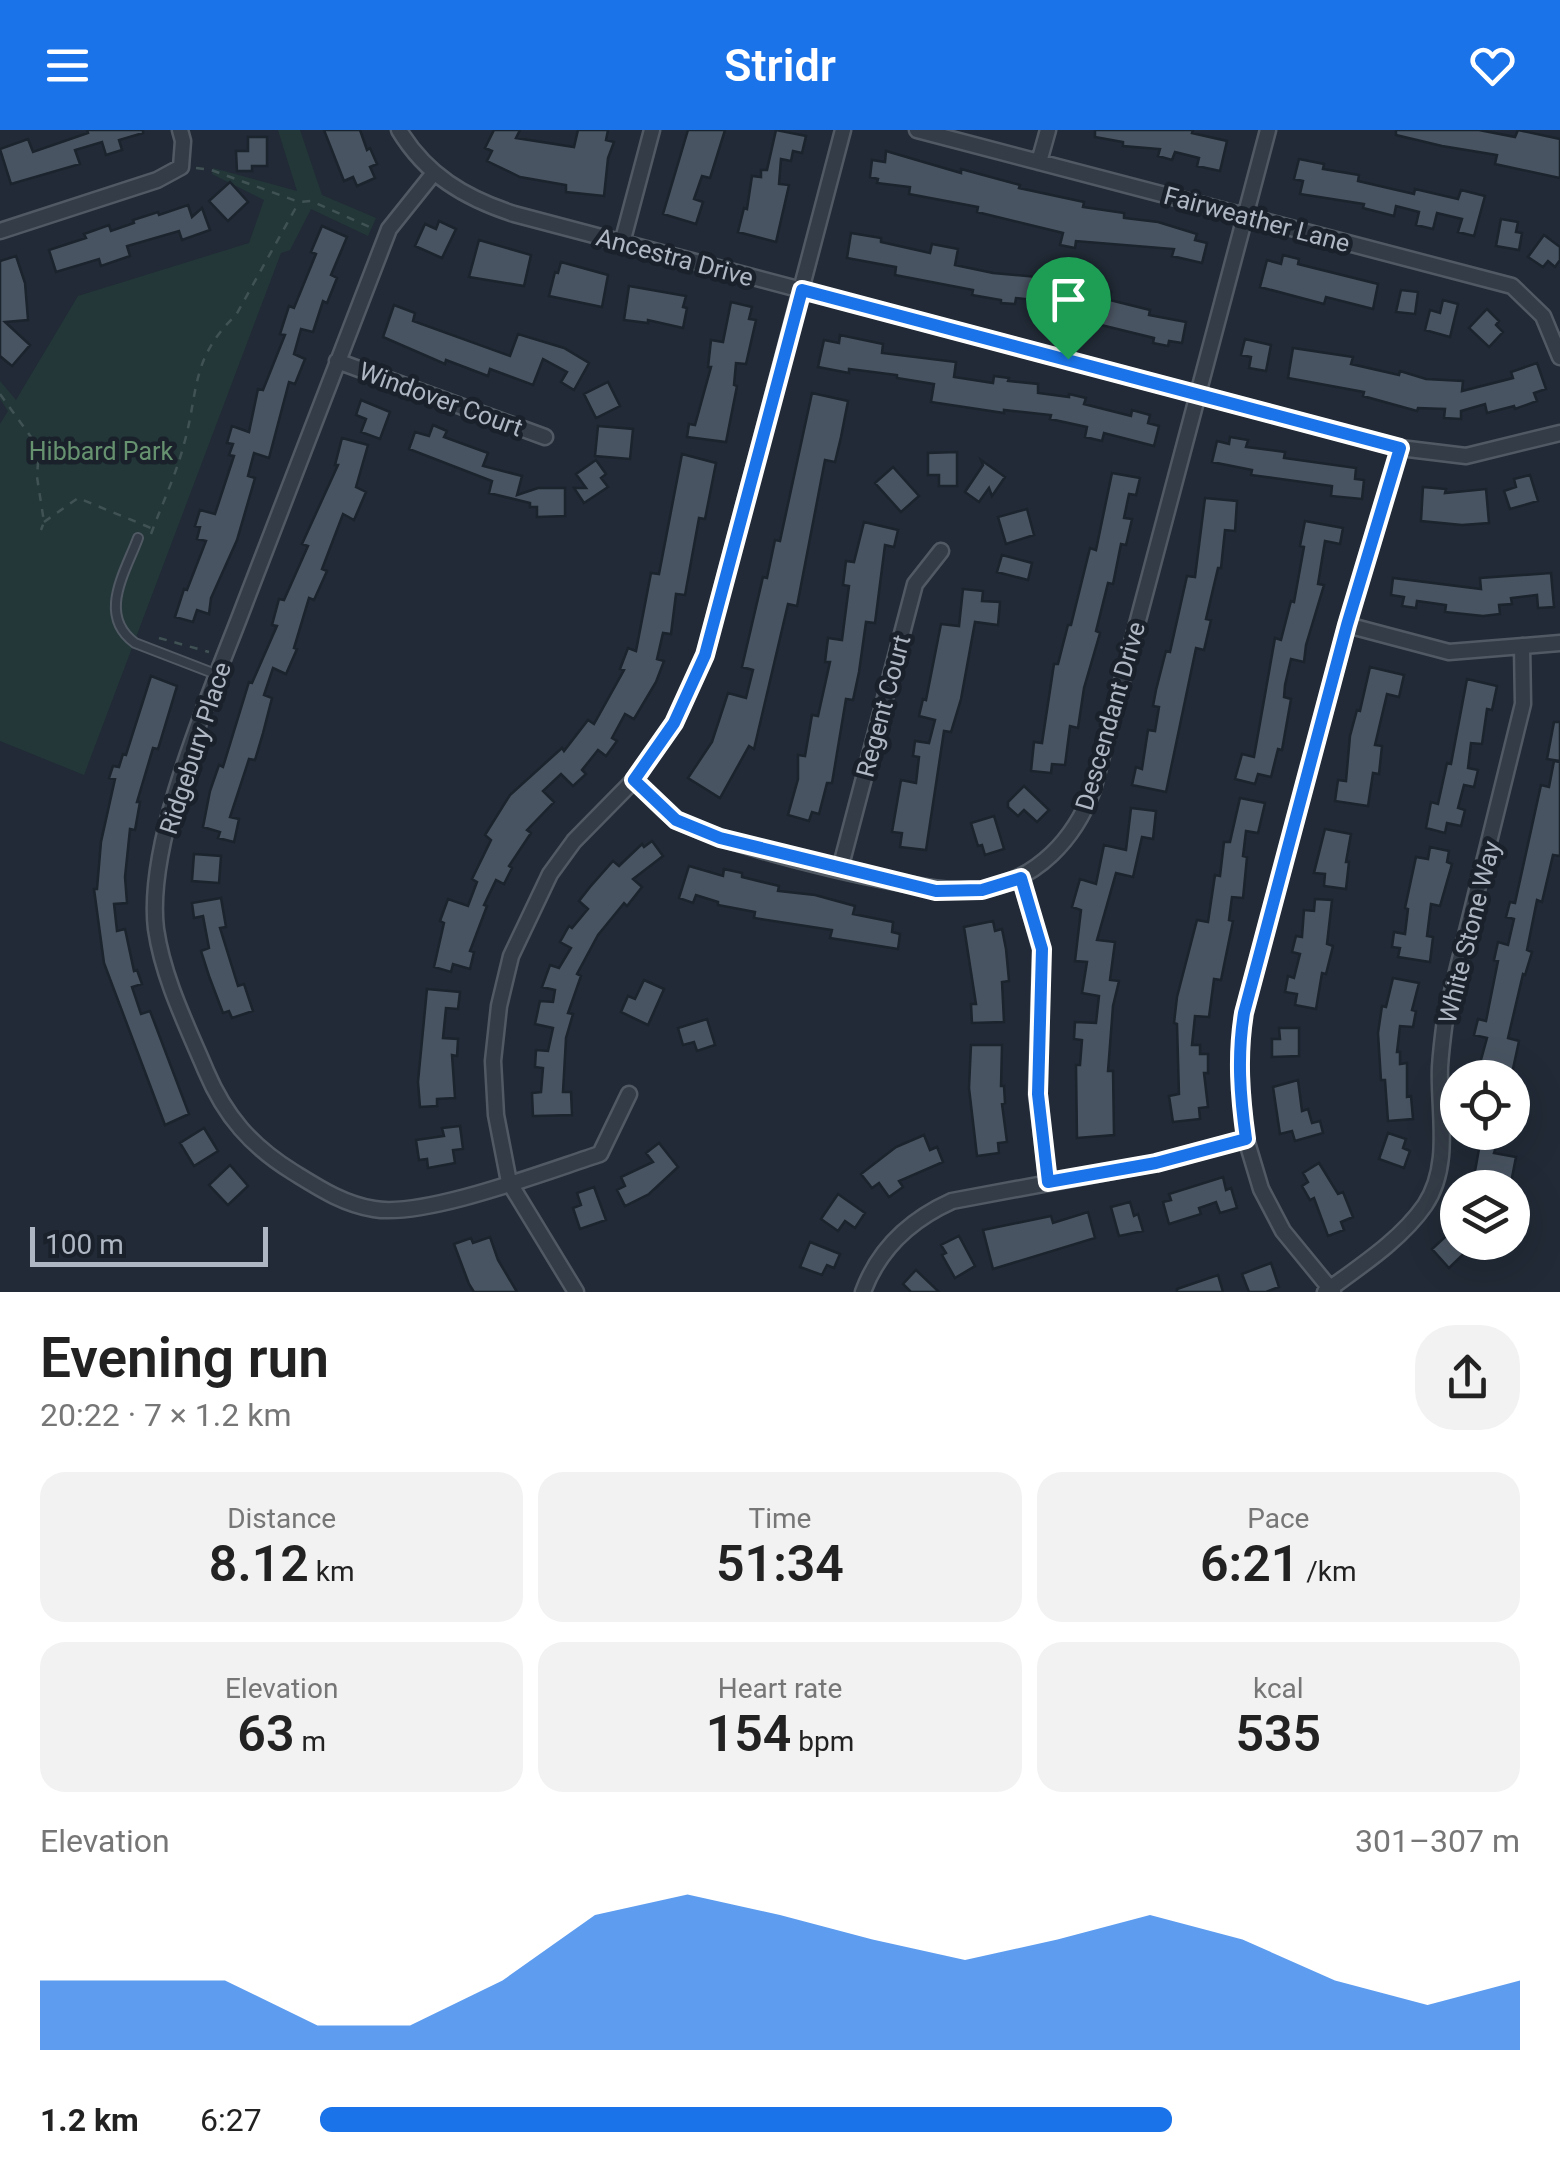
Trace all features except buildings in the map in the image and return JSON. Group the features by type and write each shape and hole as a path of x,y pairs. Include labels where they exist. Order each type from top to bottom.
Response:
{"street":[{"path":"0,231 157,180 181,167 180,130"},
{"name":"Ancestra Drive","path":"400,130 414,154 433,174 488,206 1400,448 1466,456 1560,434"},
{"path":"622,243 652,130"},
{"path":"576,1292 509,1182 496,1116 493,1061 499,1006 511,956 550,874 574,841 634,780 674,723 705,655 843,130"},
{"name":"Fairweather Lane","path":"917,130 1512,286 1543,316 1560,357"},
{"path":"1039,162 1048,130"},
{"name":"Descendant Drive","path":"634,780 676,820 720,838 936,891 982,890 1021,878 1048,859 1082,818 1200,394 1268,130"},
{"name":"Ridgebury Place","path":"433,174 387,234 218,675 174,796 156,892 156,928 179,1006 236,1127 268,1156 338,1200 378,1210 417,1209 600,1154 628,1094"},
{"name":"Windover Court","path":"338,361 545,437"},
{"path":"1329,1291 1283,1231 1261,1189 1246,1139 1238,1046 1347,625 1400,448"},
{"name":"Regent Court","path":"840,868 915,584 941,551"},
{"path":"1347,625 1449,652 1560,643"},
{"name":"White Stone Way","path":"1329,1291 1401,1232 1427,1202 1438,1169 1445,1020 1522,704 1522,646"},
{"path":"1021,878 1042,949 1038,1094 1048,1182"},
{"path":"862,1292 870,1272 896,1237 923,1214 952,1201 1156,1163 1246,1139"}],"lane":[{"path":"138,538 112,606 123,634 134,643 218,675"}],"path":[{"path":"181,167 211,170 299,202 311,201 387,234"},
{"path":"146,546 185,443 196,375 222,328 236,315 299,202"},
{"path":"0,394 38,448 37,477 44,522 41,530"},
{"path":"44,522 78,498 153,528"},
{"path":"156,637 225,656"}],"green space":[{"name":"Hibbard Park","path":"278,130 300,130 322,195 376,218 368,236 311,209 290,250 281,253 84,775 0,741 0,424 8,411 0,399 0,381 16,400 78,296 249,243 264,200 212,174 213,168 297,191"}],"route":[{"path":"802,290 1068,359 1400,448 1347,625 1244,1013 1238,1074 1246,1139 1156,1163 1048,1182 1038,1094 1042,949 1021,878 982,890 936,891 720,838 676,820 634,780 674,723 705,655 802,290"}]}
